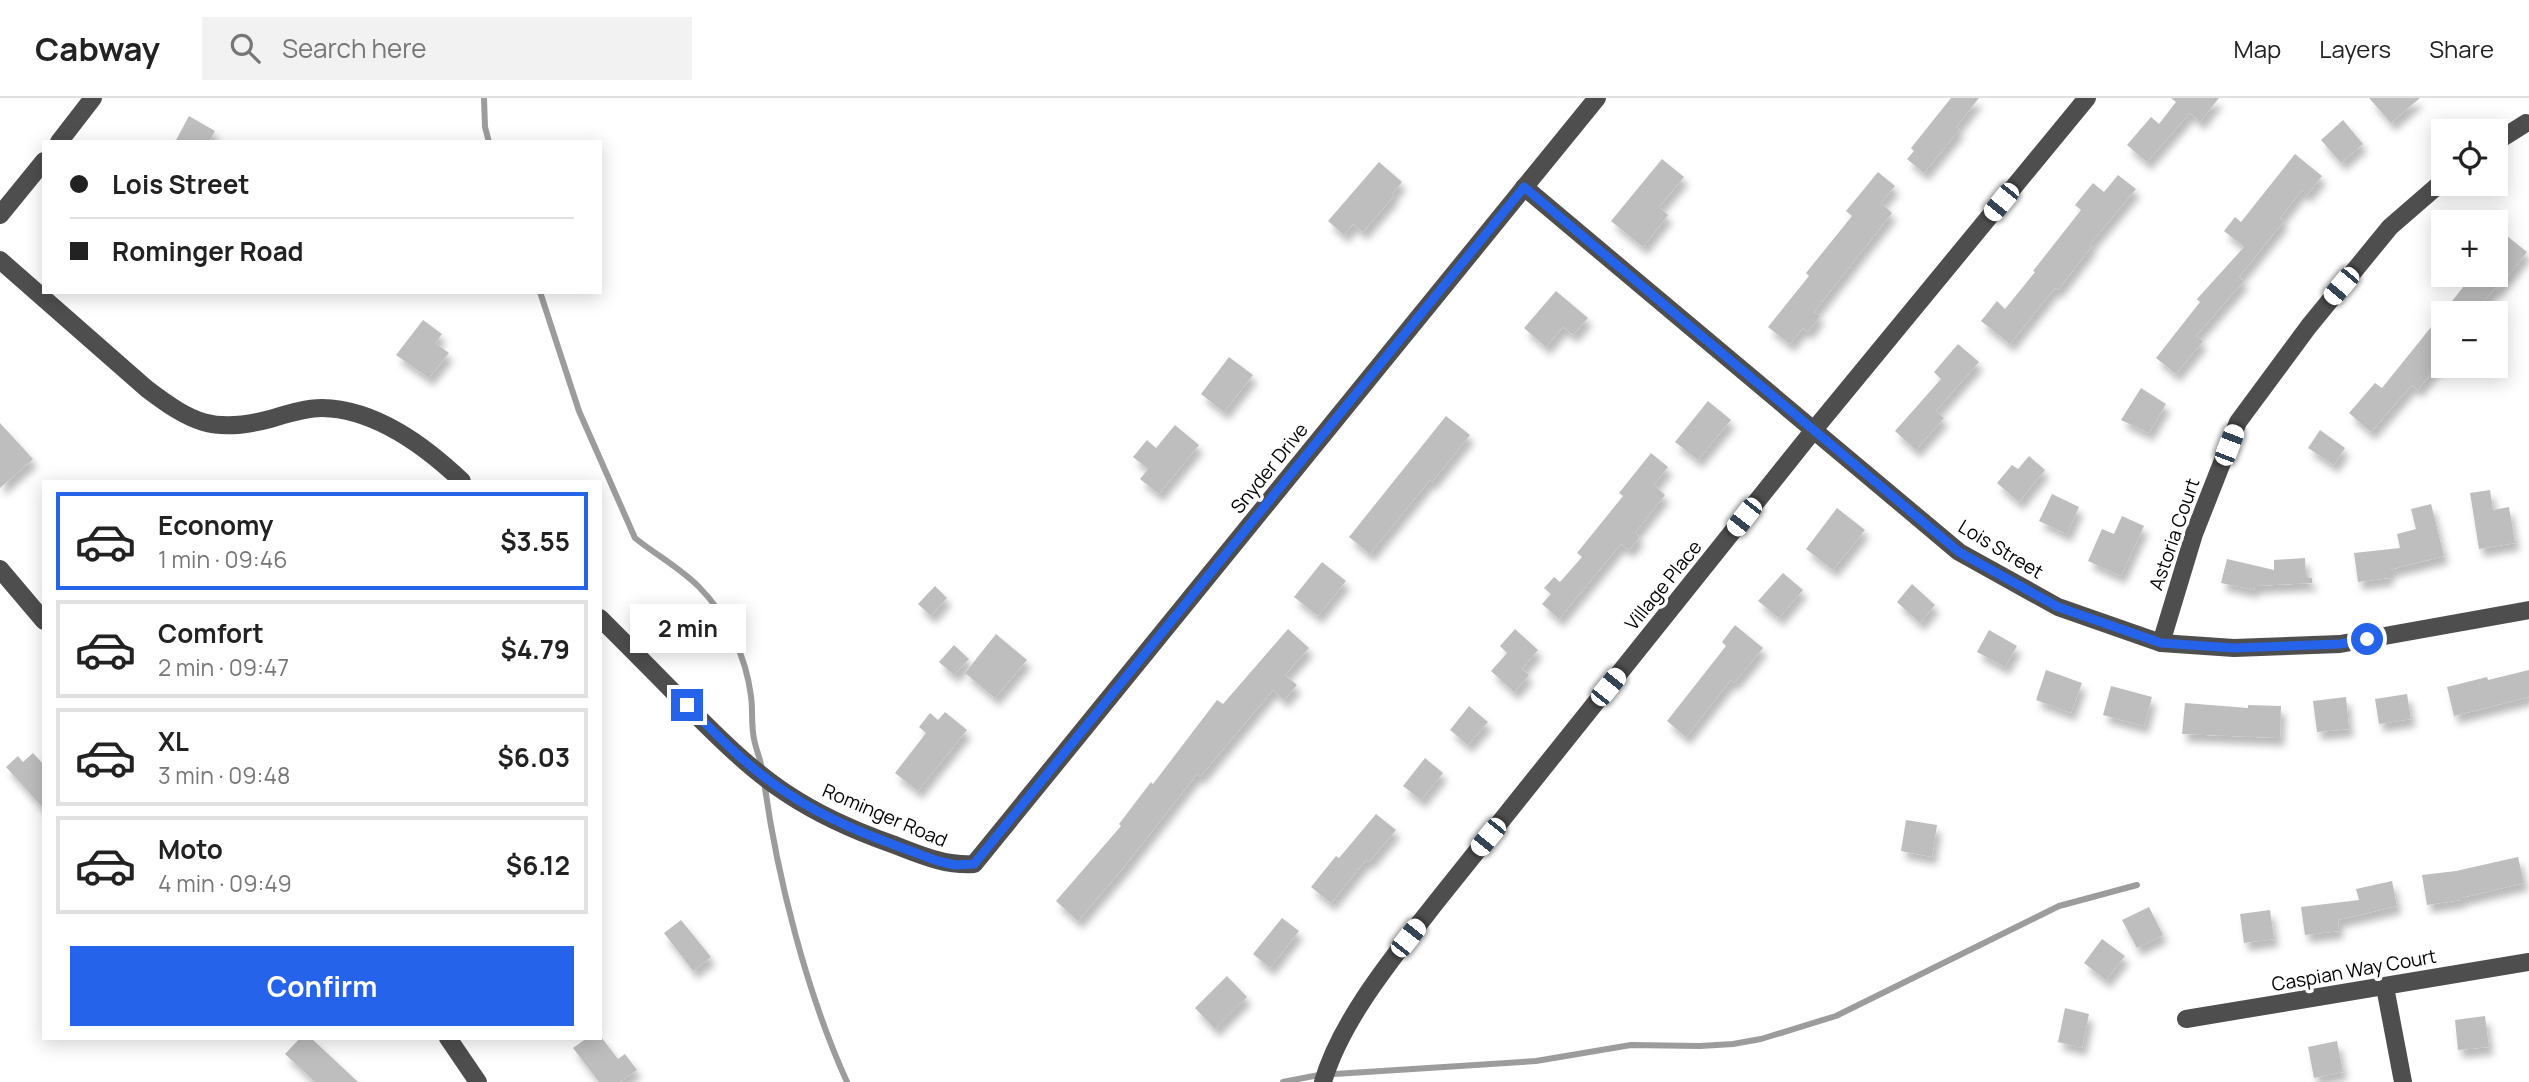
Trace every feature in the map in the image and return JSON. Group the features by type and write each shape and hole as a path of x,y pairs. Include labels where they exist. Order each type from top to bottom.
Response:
{"street":[{"path":"61,140 93,98"},
{"name":"Snyder Drive","path":"974,864 1597,98"},
{"name":"Village Place","path":"1323,1082 1330,1059 1380,975 1437,901 1813,431 2087,98"},
{"path":"2508,134 2526,123"},
{"path":"0,215 42,163"},
{"name":"Lois Street","path":"1524,187 1959,552 2058,607 2161,643 2234,648 2340,644 2529,610"},
{"name":"Astoria Court","path":"2161,643 2194,534 2238,422 2309,326 2390,227 2431,191"},
{"path":"0,260 147,389 193,419 211,425 229,426 256,423 301,411 337,409 390,427 421,447 461,480"},
{"path":"0,569 42,619"},
{"name":"Rominger Road","path":"602,620 724,741 757,772 787,794 835,821 877,839 938,861 955,865 974,864"},
{"name":"Caspian Way Court","path":"2186,1019 2529,962"},
{"path":"2385,987 2403,1082"},
{"path":"449,1040 478,1082"}],"building":[{"path":"1951,98 1979,98 1956,127 1960,129 1924,173 1907,159 1914,151 1911,148"},
{"path":"2171,98 2219,98 2200,122 2190,113 2147,162 2127,145 2151,117 2159,124 2176,102"},
{"path":"2369,98 2420,98 2391,123"},
{"path":"189,116 215,131 210,140 176,140"},
{"path":"2343,120 2363,144 2341,163 2321,140"},
{"path":"2295,154 2322,176 2307,195 2302,190 2280,218 2284,221 2239,277 2244,281 2196,336 2203,341 2176,374 2156,358 2200,302 2197,299 2244,247 2224,231 2235,217 2241,222"},
{"path":"1662,159 1684,177 1659,207 1668,215 1643,247 1611,221"},
{"path":"1379,162 1402,182 1392,194 1394,196 1363,232 1353,224 1344,235 1328,221"},
{"path":"1878,172 1895,186 1881,203 1892,213 1814,312 1820,316 1808,332 1803,328 1790,344 1768,327 1809,276 1806,273 1852,216 1846,211"},
{"path":"2118,175 2136,189 2090,244 2092,246 2058,290 2055,288 2010,344 1981,321 1997,301 2005,309 2081,210 2075,205 2093,183 2104,192"},
{"path":"2508,237 2527,252 2508,276"},
{"path":"2463,287 2496,287 2484,301 2452,301"},
{"path":"1556,291 1588,318 1573,335 1563,327 1546,347 1524,328"},
{"path":"423,320 442,334 435,343 449,353 429,378 396,355"},
{"path":"2431,327 2431,373 2418,390 2412,385 2371,432 2349,413 2375,383 2382,388"},
{"path":"1958,344 1979,362 1936,411 1944,418 1916,450 1895,431 1941,379 1934,372"},
{"path":"1229,357 1253,375 1224,412 1201,394"},
{"path":"2141,388 2166,404 2149,433 2121,420"},
{"path":"1708,401 1731,420 1698,460 1675,442"},
{"path":"1446,416 1470,435 1370,554 1349,537"},
{"path":"0,423 33,459 0,488"},
{"path":"1175,425 1199,445 1159,494 1140,479 1148,469 1133,457 1147,440 1156,448"},
{"path":"2320,430 2345,448 2334,465 2308,448"},
{"path":"1651,453 1668,467 1654,485 1665,495 1635,533 1640,537 1629,550 1621,544 1559,619 1542,604 1551,594 1544,588 1554,577 1560,582 1582,557 1577,553 1623,496 1619,493"},
{"path":"2029,456 2045,470 2019,502 1997,483 2012,465 2018,469"},
{"path":"2490,490 2493,510 2509,507 2515,543 2479,549 2470,493"},
{"path":"2052,494 2079,507 2067,534 2039,521"},
{"path":"2431,504 2444,556 2389,570 2389,578 2358,582 2354,553 2400,548 2397,534 2416,529 2411,509"},
{"path":"1837,508 1865,530 1833,570 1806,549"},
{"path":"2122,516 2144,526 2121,576 2088,561 2102,529 2114,534"},
{"path":"2305,558 2306,577 2312,578 2312,583 2255,586 2254,590 2221,583 2227,559 2274,570 2274,560"},
{"path":"1322,562 1346,581 1318,616 1294,597"},
{"path":"1783,573 1803,590 1779,618 1758,601"},
{"path":"1912,584 1935,605 1920,623 1897,602"},
{"path":"935,586 947,598 931,616 918,604"},
{"path":"1735,625 1763,648 1734,683 1731,680 1686,737 1667,721 1726,646 1722,642"},
{"path":"1288,629 1309,648 1285,675 1297,685 1284,700 1273,690 1200,777 1197,774 1078,921 1056,901 1121,826 1119,824 1151,782 1153,784 1217,700 1223,704"},
{"path":"1515,629 1538,650 1522,669 1529,675 1514,692 1491,671 1507,653 1500,646"},
{"path":"1989,630 2017,646 2005,667 1977,652"},
{"path":"996,634 1027,660 995,698 965,673"},
{"path":"954,645 969,659 954,675 939,662"},
{"path":"2046,670 2082,683 2071,713 2036,700"},
{"path":"2529,670 2529,697 2454,716 2447,687"},
{"path":"2111,686 2152,697 2144,726 2103,715"},
{"path":"2407,694 2411,719 2379,724 2375,699"},
{"path":"2346,697 2349,729 2317,732 2313,701"},
{"path":"2185,703 2248,708 2248,705 2281,706 2280,738 2182,734"},
{"path":"1469,706 1488,722 1468,745 1450,730"},
{"path":"945,712 967,730 918,791 895,773 926,733 919,727 930,713 938,720"},
{"path":"33,753 42,763 42,807 6,767 18,756 23,762"},
{"path":"1425,758 1443,773 1421,800 1403,786"},
{"path":"1376,814 1396,830 1369,862 1366,860 1331,903 1311,887"},
{"path":"1906,820 1937,825 1932,857 1901,851"},
{"path":"2518,857 2524,883 2461,900 2427,905 2422,875 2456,871"},
{"path":"2392,881 2397,906 2338,920 2339,931 2305,935 2301,907 2359,900 2356,889"},
{"path":"2149,907 2163,935 2137,948 2122,920"},
{"path":"2270,910 2274,939 2244,943 2240,914"},
{"path":"1282,918 1299,931 1270,968 1253,954"},
{"path":"681,920 711,957 693,971 664,933"},
{"path":"2102,939 2125,956 2106,980 2084,963"},
{"path":"1227,976 1247,997 1215,1029 1195,1008"},
{"path":"2065,1008 2089,1014 2082,1048 2058,1042"},
{"path":"2485,1016 2489,1047 2458,1050 2455,1020"},
{"path":"602,1038 618,1059 625,1054 637,1070 620,1082 599,1082 573,1048 584,1040"},
{"path":"298,1040 313,1040 358,1082 315,1082 285,1054"},
{"path":"2337,1041 2343,1072 2314,1078 2308,1047"}],"waterway":[{"path":"484,98 488,140"},
{"path":"541,294 579,411 635,538 699,587 718,610 734,637 745,666 752,701 753,734 762,770"},
{"path":"764,781 777,856 795,934 819,1011 847,1082"},
{"path":"1283,1082 1319,1075 1536,1061 1631,1045 1700,1046 1761,1039 1836,1016 2059,906 2137,885"}],"route":[{"path":"687,705 757,772 787,794 835,821 938,861 955,865 974,864 1524,187 1959,552 2058,607 2161,643 2234,648 2340,644 2367,639"}]}
